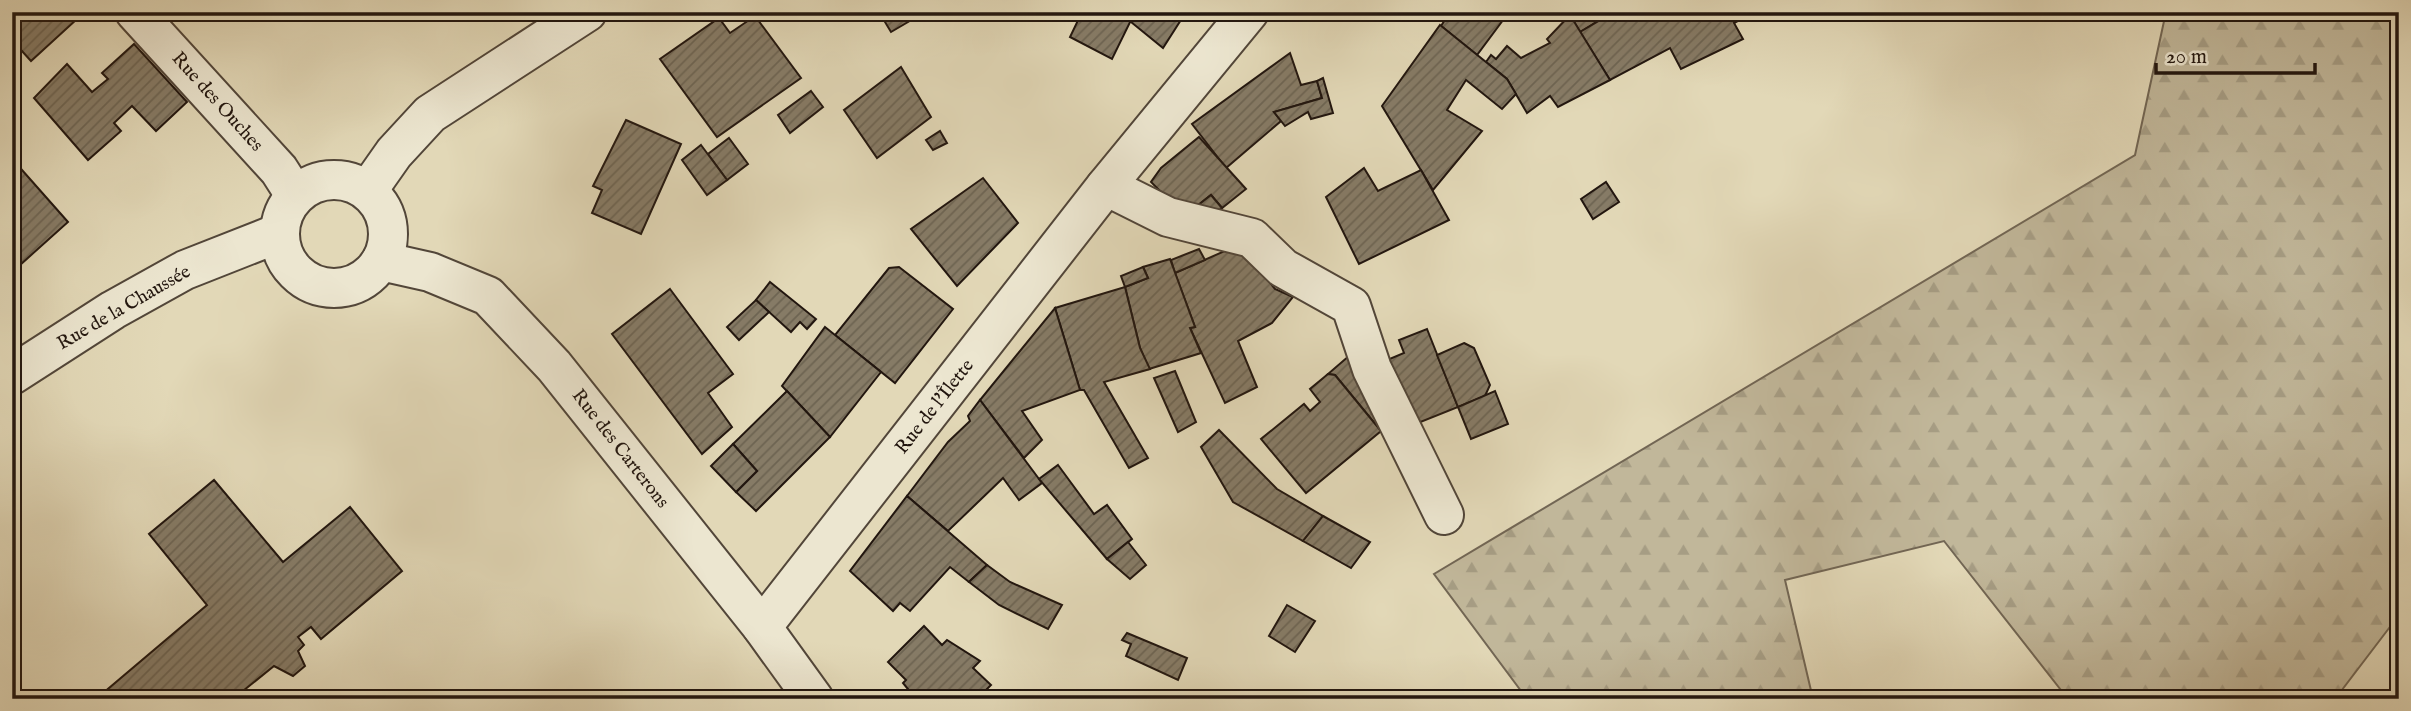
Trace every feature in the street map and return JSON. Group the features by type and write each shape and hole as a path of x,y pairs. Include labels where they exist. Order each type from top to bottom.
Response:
{"street":[{"name":"Rue des Ouches","path":"135,12 279,170 295,195"},
{"path":"368,190 394,153 430,114 587,12"},
{"name":"Rue de l'Îlette","path":"762,627 1106,186 1249,12"},
{"path":"344,180 368,190 381,205 388,223 388,243 381,261 365,279 343,288 319,286 298,275 285,256 279,233 283,212 295,195 318,182 344,180"},
{"path":"1106,186 1168,217 1252,238 1283,268 1351,306 1372,369 1444,515"},
{"name":"Rue de la Chaussée","path":"12,375 113,310 185,270 279,233"},
{"name":"Rue des Carterons","path":"381,261 430,272 488,296 554,366 762,627 814,699"}],"green space":[{"path":"2166,12 2399,12 2399,615 2335,699 2068,699 1944,541 1785,580 1813,699 1527,699 1434,574 2135,155"}],"building":[{"path":"12,12 69,12 76,20 31,61 12,40"},
{"path":"879,12 925,12 891,32"},
{"path":"1082,12 1135,12 1112,59 1070,37"},
{"path":"1135,12 1186,12 1163,48 1131,22"},
{"path":"1450,12 1509,12 1477,55 1441,26"},
{"path":"1572,12 1593,12 1598,21 1580,32 1570,15"},
{"path":"1614,12 1754,12 1734,23 1743,39 1681,69 1670,48 1610,80 1580,32"},
{"path":"1570,15 1610,80 1558,107 1550,96 1527,113 1507,79 1486,62 1491,55 1496,59 1507,46 1521,58 1550,43 1547,39"},
{"path":"755,16 801,78 717,137 660,59 719,18 730,33"},
{"path":"1440,25 1507,79 1516,94 1502,109 1466,80 1447,110 1482,131 1433,190 1382,106"},
{"path":"134,44 187,102 156,131 132,106 114,123 121,131 88,160 34,98 67,64 92,92 108,79 102,73"},
{"path":"1290,53 1301,85 1317,81 1322,98 1274,112 1281,121 1226,168 1192,124"},
{"path":"901,67 931,117 877,158 844,110"},
{"path":"1323,78 1333,113 1311,119 1308,112 1285,126 1274,112 1322,98 1317,81"},
{"path":"811,91 823,107 790,133 778,115"},
{"path":"626,120 681,144 641,234 592,213 602,190 593,186"},
{"path":"940,131 947,143 933,150 926,140"},
{"path":"1199,137 1246,189 1222,208 1211,195 1192,210 1174,205 1151,182 1161,168"},
{"path":"729,138 748,164 727,180 708,154"},
{"path":"701,145 727,180 707,195 682,160"},
{"path":"1364,168 1378,191 1421,170 1449,220 1359,264 1326,197"},
{"path":"22,170 68,222 20,265 12,256 12,178"},
{"path":"983,178 1018,223 957,286 911,229"},
{"path":"1606,182 1619,202 1593,219 1581,199"},
{"path":"1211,195 1222,208 1213,216 1192,210"},
{"path":"1236,246 1242,248 1275,289 1293,297 1272,323 1238,341 1257,387 1225,403 1190,328 1195,327 1175,273"},
{"path":"1199,249 1205,260 1175,273 1171,260"},
{"path":"1170,259 1195,327 1190,328 1201,353 1149,369 1140,348 1125,287 1148,278 1143,267"},
{"path":"899,267 953,309 895,383 835,335 889,268"},
{"path":"1143,267 1148,278 1125,287 1121,276"},
{"path":"770,282 816,319 807,329 800,322 791,332 756,300"},
{"path":"1125,287 1140,348 1150,369 1104,382 1148,458 1129,468 1084,390 1080,390 1055,308"},
{"path":"670,289 733,374 708,393 732,427 702,454 612,334"},
{"path":"756,300 769,312 739,340 727,327"},
{"path":"1055,308 1080,390 1022,411 1042,440 1024,458 980,400"},
{"path":"825,327 881,372 830,437 782,386"},
{"path":"1427,329 1458,407 1408,427 1380,363 1404,353 1399,340"},
{"path":"1464,343 1474,348 1490,385 1485,396 1458,407 1437,355"},
{"path":"1357,349 1381,431 1335,375 1328,374"},
{"path":"1175,371 1196,422 1178,432 1154,378"},
{"path":"1328,374 1335,375 1381,431 1306,493 1261,439 1304,404 1310,411 1320,402 1310,389"},
{"path":"787,391 830,437 756,511 736,492 757,471 733,444"},
{"path":"1495,391 1508,424 1471,439 1458,407"},
{"path":"980,400 1042,483 1019,500 1003,478 948,531 907,496 948,442 970,421 968,416"},
{"path":"1219,430 1277,489 1323,516 1303,541 1233,502 1201,447"},
{"path":"733,444 757,471 736,492 711,466"},
{"path":"1058,465 1094,514 1107,505 1132,539 1107,559 1039,479"},
{"path":"214,480 283,562 350,507 402,571 321,639 311,627 298,637 304,645 298,651 305,666 293,676 274,666 233,699 96,699 207,605 149,534"},
{"path":"907,496 987,565 969,582 950,567 910,611 900,603 893,611 850,571"},
{"path":"1323,516 1370,542 1351,568 1303,541"},
{"path":"1128,542 1146,565 1130,579 1107,559"},
{"path":"987,565 1010,582 1062,605 1048,629 999,605 969,582"},
{"path":"1287,605 1315,621 1295,652 1269,636"},
{"path":"924,626 942,645 947,640 980,661 973,668 991,685 977,699 916,699 903,683 906,680 888,662"},
{"path":"1127,633 1187,658 1178,680 1126,656 1131,644 1122,640"}]}
